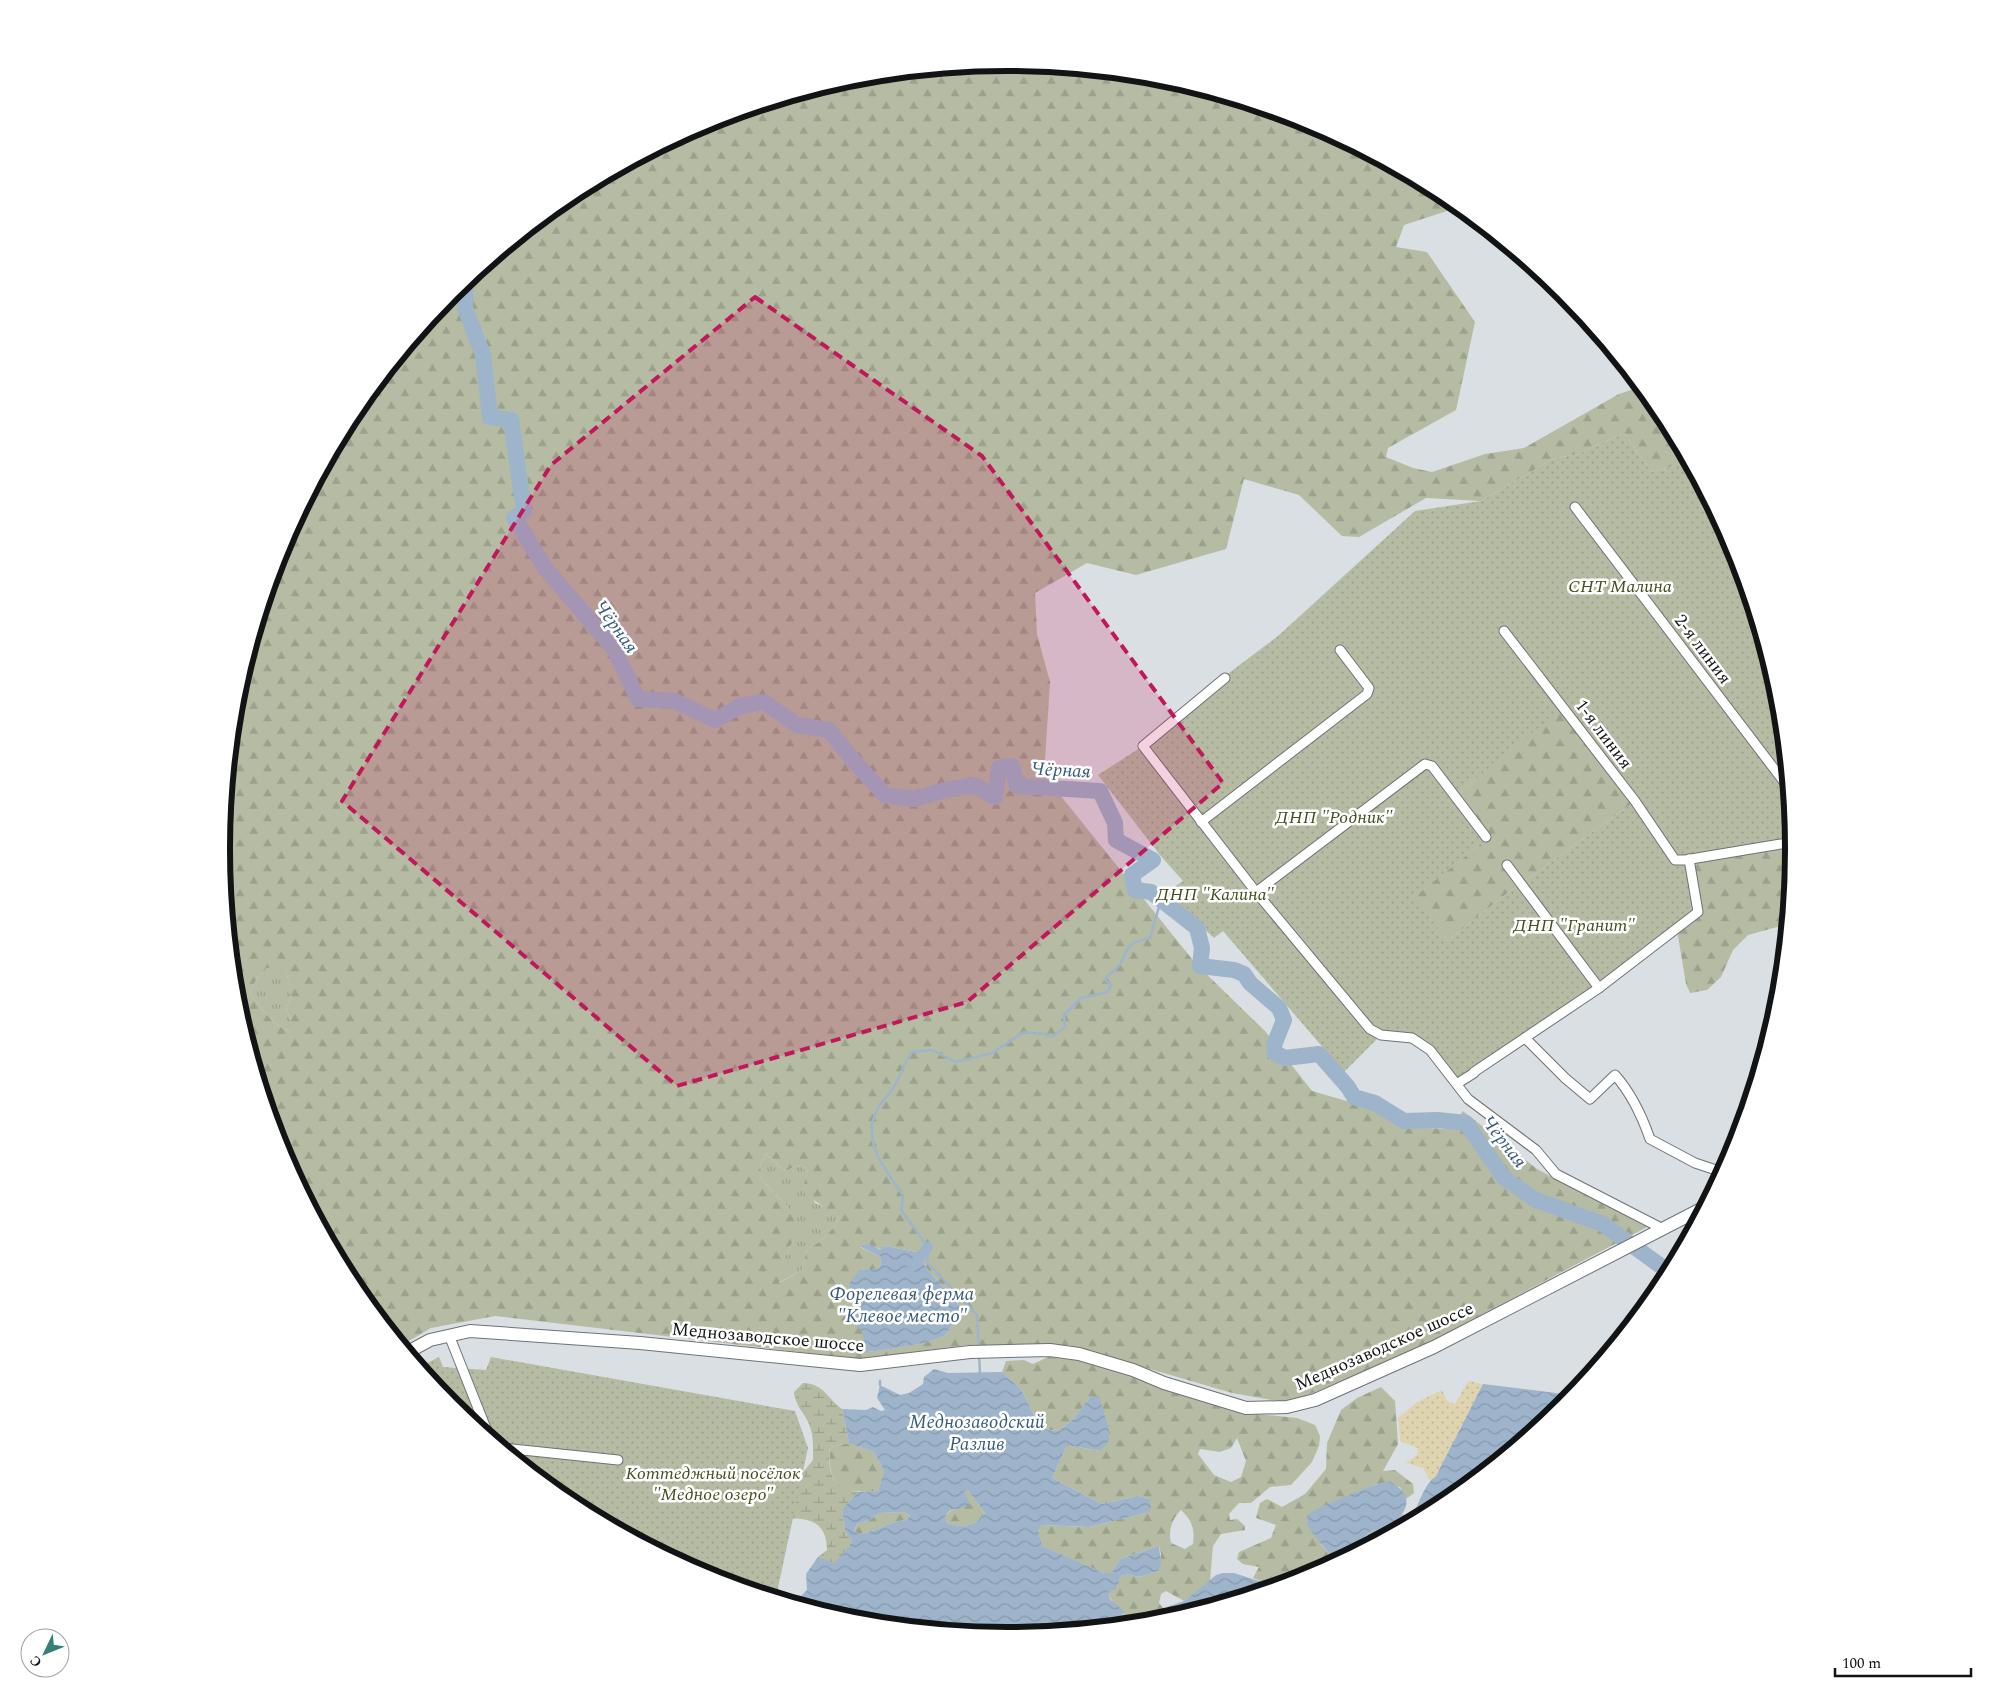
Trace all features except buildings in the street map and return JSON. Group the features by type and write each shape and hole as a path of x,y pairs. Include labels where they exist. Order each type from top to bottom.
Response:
{"main road":[{"name":"Меднозаводское шоссе","path":"413,1349 430,1340 449,1335 470,1331 493,1331 860,1365 970,1352 1050,1350 1079,1354 1133,1370 1164,1384 1246,1408 1287,1407 1315,1400 1434,1347 1695,1212"}],"street":[{"name":"2-я линия","path":"1575,508 1782,779"},
{"name":"1-я линия","path":"1504,631 1635,801 1675,860 1689,859"},
{"path":"1201,822 1367,694 1369,688 1340,650"},
{"path":"1225,678 1143,746 1256,892 1370,1029 1381,1035 1412,1038 1430,1050 1458,1083 1468,1099 1536,1150 1556,1174 1662,1229"},
{"path":"1256,892 1424,764 1432,766 1486,837"},
{"path":"1458,1083 1599,988 1698,912 1689,859 1785,843"},
{"path":"1507,865 1599,988"},
{"path":"1525,1038 1565,1078 1590,1099 1615,1075 1623,1083 1642,1118 1650,1139 1695,1163 1716,1170"},
{"path":"449,1335 486,1425"},
{"path":"513,1449 618,1460"}],"highlighted area":[{"path":"755,297 982,456 1223,783 967,1002 677,1086 342,801 551,465"}],"green space":[{"path":"1008,71 1109,78 1159,86 1209,98 1305,130 1351,151 1396,175 1451,210 1404,225 1396,247 1427,252 1475,322 1456,410 1388,448 1386,457 1413,468 1432,472 1485,454 1524,448 1619,394 1634,389 1683,463 1652,472 1624,433 1578,454 1553,459 1481,501 1426,498 1359,537 1342,536 1299,495 1244,479 1226,549 1136,575 1087,563 1035,593 1037,634 1050,682 1044,775 1196,964 1265,1031 1312,1091 1367,1107 1404,1127 1450,1129 1463,1111 1537,1169 1647,1227 1416,1349 1289,1403 1232,1393 1068,1345 967,1345 860,1359 495,1316 431,1328 407,1342 390,1322 334,1238 310,1193 289,1147 271,1099 256,1050 236,951 231,900 231,798 236,747 256,648 271,599 289,551 310,505 334,460 390,376 423,336 495,264 534,232 575,202 619,175 664,151 710,130 806,98 856,86 906,78 957,73","holes":["285,967 292,995 286,1008 291,1020 291,1032 273,1021 250,993 257,978 267,968","766,1154 785,1171 799,1165 808,1172 802,1190 839,1217 826,1236 807,1249 802,1270 779,1283 783,1260 794,1239 796,1221 790,1210 762,1180 760,1164","871,1244 881,1250 885,1246 917,1252 928,1270 960,1306 946,1334 921,1343 866,1352 859,1270 880,1269 881,1257 860,1247"]},
{"path":"1624,433 1652,472 1683,463 1705,505 1726,551 1744,599 1759,648 1779,747 1784,798 1785,843 1690,859 1698,912 1677,930 1457,1084 1412,1038 1381,1035 1344,1072 1223,931 1214,938 1165,893 1183,881 1160,855 1098,775 1143,746 1229,673 1278,636 1415,511 1481,501 1553,459 1578,454","holes":["1563,708 1634,802 1501,898 1448,941 1414,897 1487,839 1456,795"]},
{"path":"1563,707 1634,802 1501,898 1448,941 1413,897 1487,839 1456,795"},
{"path":"1785,843 1784,900 1781,928 1777,927 1748,935 1733,950 1721,977 1707,990 1690,993 1686,984 1677,930 1690,859"},
{"path":"285,966 292,995 286,1008 291,1020 291,1032 273,1021 250,993 257,978 267,968"},
{"path":"766,1154 785,1171 799,1165 808,1172 807,1179 815,1203 828,1208 839,1217 826,1236 807,1249 802,1270 778,1283 783,1260 794,1239 790,1210 762,1180 760,1164"},
{"name":"Коттеджный посёлок \"Медное озеро\"","path":"439,1357 443,1367 486,1370 491,1357 795,1411 808,1448 777,1591 710,1568 664,1547 619,1523 575,1496 495,1434 425,1364"},
{"path":"1048,1357 1076,1360 1122,1372 1159,1388 1236,1412 1297,1418 1315,1425 1320,1436 1319,1446 1312,1462 1291,1485 1270,1487 1251,1503 1239,1503 1229,1514 1230,1520 1237,1519 1245,1526 1245,1530 1221,1534 1213,1546 1210,1581 1184,1601 1166,1591 1161,1594 1159,1603 1165,1611 1120,1618 1124,1614 1108,1593 1116,1588 1121,1576 1130,1574 1140,1576 1158,1571 1161,1554 1159,1546 1120,1559 1111,1573 1104,1573 1041,1546 1038,1529 1042,1525 1089,1527 1146,1513 1150,1499 1138,1496 1102,1504 1052,1478 1067,1445 1100,1451 1090,1397 1074,1418 1059,1431 1045,1428 1033,1414 1022,1392 1002,1372 1006,1361 1024,1360 1033,1364","holes":["1237,1438 1246,1461 1241,1477 1231,1482 1214,1475 1198,1454 1200,1449 1220,1452 1231,1448","1181,1510 1188,1517 1194,1534 1193,1544 1185,1549 1171,1543 1170,1534 1175,1517"]},
{"path":"803,1383 816,1386 825,1392 842,1409 849,1443 830,1447 831,1472 836,1482 858,1492 842,1509 845,1530 852,1542 835,1564 818,1557 827,1550 824,1533 820,1527 815,1523 802,1519 785,1519 792,1486 813,1460 811,1429 797,1403 794,1392"},
{"path":"1381,1387 1395,1401 1398,1444 1383,1471 1395,1470 1413,1484 1414,1493 1406,1499 1400,1487 1377,1484 1340,1500 1321,1544 1331,1556 1305,1568 1264,1582 1253,1578 1259,1567 1243,1564 1237,1559 1239,1552 1271,1538 1276,1525 1256,1518 1260,1503 1267,1499 1282,1507 1305,1494 1326,1469 1327,1443 1341,1410 1357,1398"},
{"path":"849,1443 874,1452 884,1471 878,1491 865,1492 845,1489 834,1479 831,1471 830,1447"},
{"path":"964,1490 968,1490 985,1513 973,1524 958,1526 947,1523 945,1517 951,1510 959,1509"},
{"path":"905,1512 910,1516 906,1520 894,1522 864,1533 858,1534 854,1530 857,1524 870,1520 879,1513"},
{"path":"1403,1514 1406,1517 1396,1523 1391,1525"},
{"path":"1383,1530 1359,1543 1365,1538 1371,1531"}],"sand":[{"path":"1468,1381 1483,1384 1436,1476 1430,1481 1423,1468 1406,1463 1417,1455 1418,1448 1400,1441 1398,1418 1417,1402 1442,1390 1447,1401 1455,1404"}],"water":[{"name":"Форелевая ферма \"Клевое место\"","path":"871,1244 880,1250 885,1246 917,1252 928,1270 960,1306 946,1334 921,1343 866,1352 863,1334 855,1321 849,1284 859,1270 880,1268 881,1257 859,1246"},
{"name":"Меднозаводский Разлив","path":"934,1369 948,1373 1002,1372 1022,1392 1040,1425 1059,1431 1074,1418 1090,1397 1099,1396 1109,1430 1109,1441 1100,1451 1067,1445 1052,1478 1102,1504 1138,1496 1150,1499 1151,1509 1146,1513 1089,1527 1042,1525 1038,1530 1042,1546 1104,1573 1111,1573 1120,1559 1159,1546 1161,1563 1158,1571 1140,1576 1130,1574 1121,1576 1116,1589 1108,1593 1110,1599 1125,1612 1120,1618 1058,1625 1008,1627 957,1625 906,1620 856,1612 799,1598 807,1590 806,1574 818,1557 835,1563 852,1542 845,1530 842,1509 858,1492 878,1491 884,1471 874,1452 849,1443 842,1409 866,1410 873,1407 881,1411 885,1410 877,1398 880,1385 900,1395 909,1393 923,1384 924,1377","holes":["968,1490 985,1513 973,1524 963,1526 947,1523 945,1517 950,1510 959,1509 970,1504 964,1491","905,1512 910,1516 906,1520 894,1522 864,1533 858,1534 854,1530 857,1524 870,1520 879,1513"]},
{"path":"1483,1384 1562,1394 1520,1434 1481,1466 1440,1496 1414,1512 1426,1487 1436,1476"},
{"path":"1389,1481 1397,1486 1405,1496 1406,1502 1402,1513 1391,1526 1383,1530 1371,1531 1354,1545 1331,1556 1308,1527 1307,1515"},
{"path":"1234,1573 1264,1583 1209,1600 1166,1610 1167,1607 1184,1601 1216,1575"}],"waterway":[{"name":"Чёрная","path":"466,292 465,308 483,355 490,417 511,420 524,511 514,518 546,569 614,649 638,699 675,701 715,720 740,706 764,702 797,725 829,730 885,795 914,799 945,790 974,785 995,797 999,768 1012,766 1017,786 1100,791 1115,823 1116,840 1153,860 1132,875 1135,890 1151,892 1197,928 1202,948 1200,966 1234,970 1244,974 1250,983 1279,1008 1284,1020 1274,1045 1275,1053 1285,1058 1319,1054 1348,1087 1354,1097 1375,1103 1404,1121 1438,1120 1466,1123 1504,1178 1536,1200 1603,1224 1663,1267"},
{"path":"979,1347 977,1315 927,1262 928,1247 901,1210 903,1196 883,1166 874,1146 872,1124 876,1112 892,1090 912,1052 932,1050 956,1062 992,1053 1024,1032 1044,1034 1052,1037 1065,1027 1064,1015 1081,998 1107,992 1111,985 1105,980 1121,963 1129,946 1150,938 1161,900"},
{"path":"912,1267 928,1247"},
{"path":"979,1355 980,1373"}],"park label":[{"name":"СНТ Малина","path":"1620,586"},
{"name":"ДНП \"Родник\"","path":"1334,817"},
{"name":"ДНП \"Калина\"","path":"1215,894"},
{"name":"ДНП \"Гранит\"","path":"1574,925"}]}
